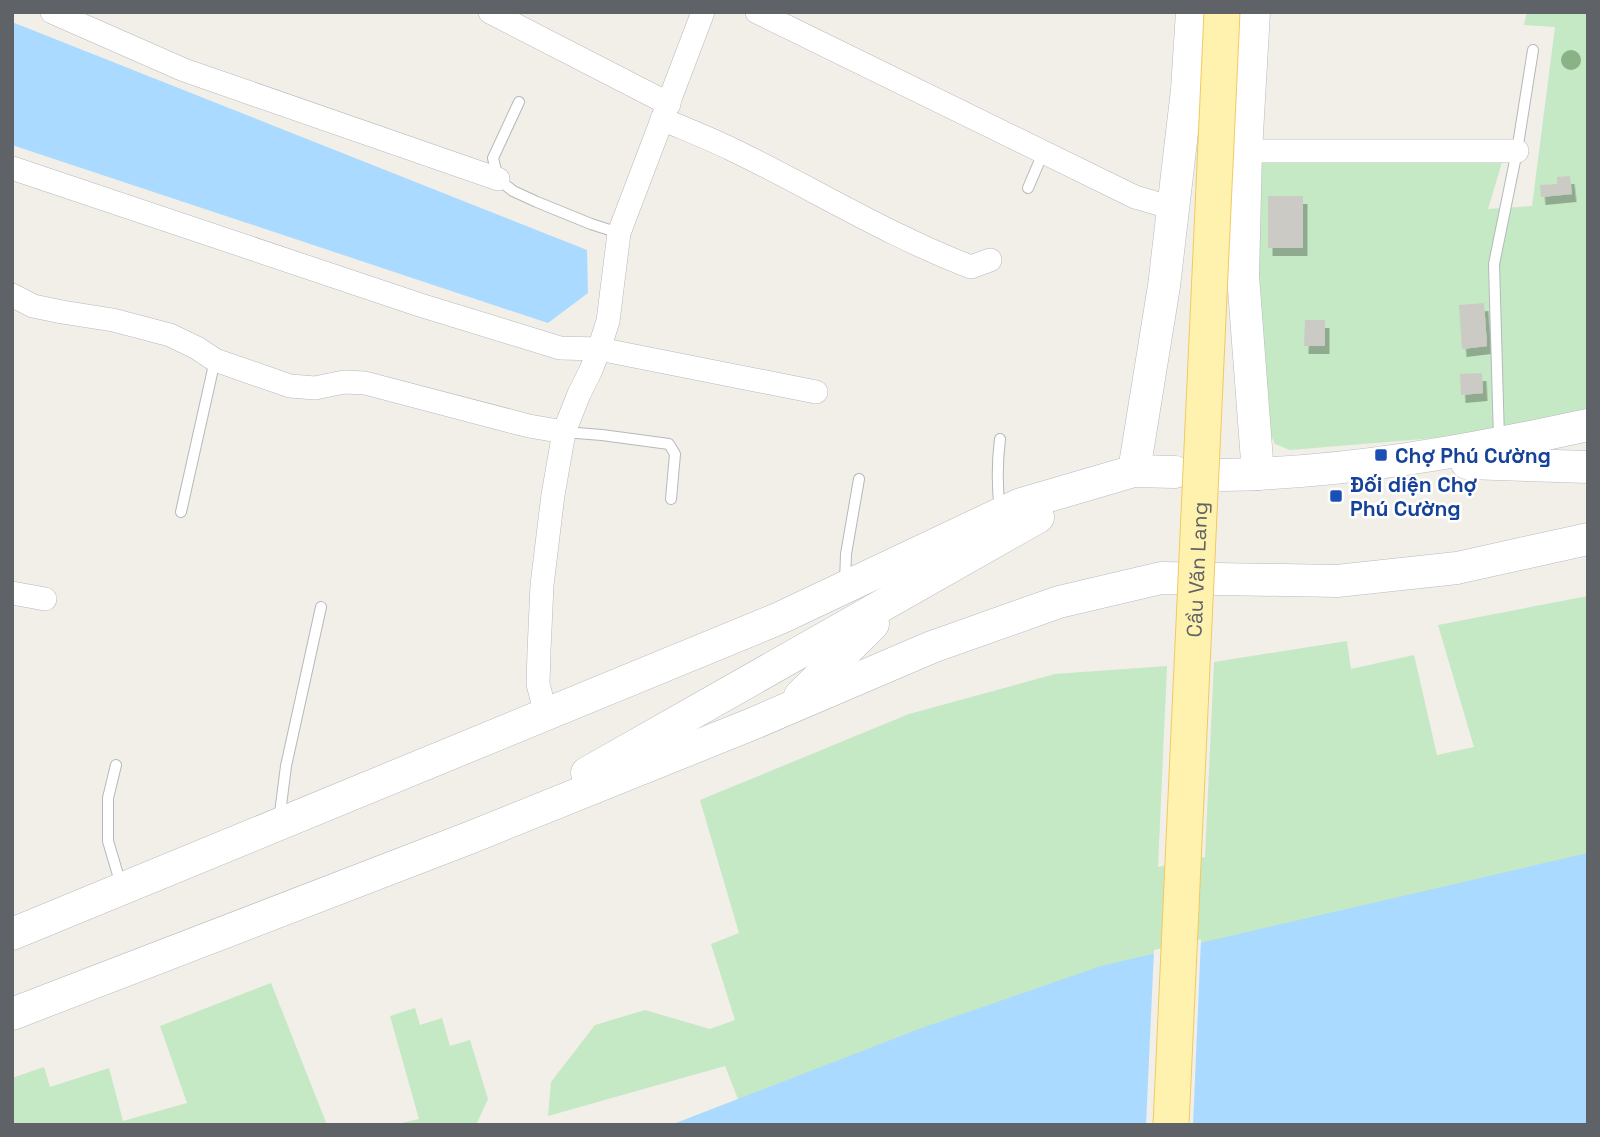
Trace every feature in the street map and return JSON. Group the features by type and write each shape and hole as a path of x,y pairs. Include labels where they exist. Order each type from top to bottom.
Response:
{"main road":[{"path":"1134,471 1164,286 1187,90 1192,12"},
{"name":"Cầu Văn Lang","path":"1171,1125 1222,12"},
{"path":"1254,12 1246,151 1243,276 1258,474"},
{"path":"1222,475 1398,461 1588,425"},
{"path":"1398,461 1588,467"},
{"path":"12,934 780,618 1021,504 1134,471 1175,472"},
{"path":"469,838 1102,481"},
{"path":"12,1014 469,838 932,647 1059,602 1161,578 1337,581 1457,568 1588,539"},
{"path":"789,708 901,596"}],"street":[{"path":"51,12 184,70 498,179"},
{"path":"490,12 731,149 867,220 971,267 990,260"},
{"path":"546,715 538,684 542,585 564,432 591,370 608,321 619,233 703,12"},
{"path":"757,12 1135,197 1173,208"},
{"path":"1246,151 1517,150"},
{"path":"12,168 420,305 560,348 599,349 816,392"},
{"path":"12,295 33,306 113,320 170,335 215,360 290,386 315,388 344,382 365,383 529,426 564,432"},
{"path":"12,593 45,599"}],"lane":[{"path":"1499,444 1494,264 1517,150 1533,50"},
{"path":"519,102 493,158 498,179 513,191 537,202 619,233"},
{"path":"1028,188 1043,153"},
{"path":"181,512 215,360"},
{"path":"564,432 669,444 675,454 671,499"},
{"path":"1000,439 997,488 1001,514"},
{"path":"845,588 846,554 859,479"},
{"path":"279,825 285,766 321,607"},
{"path":"116,765 108,798 108,842 122,889"}],"green space":[{"path":"1527,12 1588,12 1588,411 1471,435 1290,450 1275,444 1269,432 1252,262 1261,160 1503,159 1488,209 1532,206 1555,27 1524,25"},
{"path":"1588,596 1588,1125 671,1125 738,1099 725,1066 548,1116 551,1082 595,1025 645,1010 710,1029 735,1020 711,944 739,933 700,800 909,714 1055,674 1167,666 1158,867 1205,857 1214,662 1347,641 1351,669 1414,655 1437,755 1474,747 1438,625"},
{"path":"271,983 327,1125 12,1125 12,1078 44,1067 50,1087 109,1068 123,1121 187,1103 160,1026"},
{"path":"415,1008 420,1025 442,1018 450,1046 470,1040 488,1099 476,1125 393,1125 419,1119 390,1016"}],"water":[{"path":"12,22 587,250 588,293 548,323 12,145"},
{"path":"1588,853 1588,1125 671,1125 919,1029 1101,966"}],"pier":[{"path":"1201,939 1193,1125 1146,1125 1154,950"}],"building":[{"path":"1570,176 1572,194 1541,197 1540,185 1557,184 1557,177"},
{"path":"1268,196 1303,196 1303,248 1268,248"},
{"path":"1484,303 1487,346 1462,349 1459,305"},
{"path":"1305,320 1325,320 1325,346 1304,346"},
{"path":"1482,373 1483,393 1461,395 1460,374"}],"place":[{"name":"Chợ Phú Cường","path":"1381,455"},
{"name":"Đối diện Chợ Phú Cường","path":"1336,496"}]}
